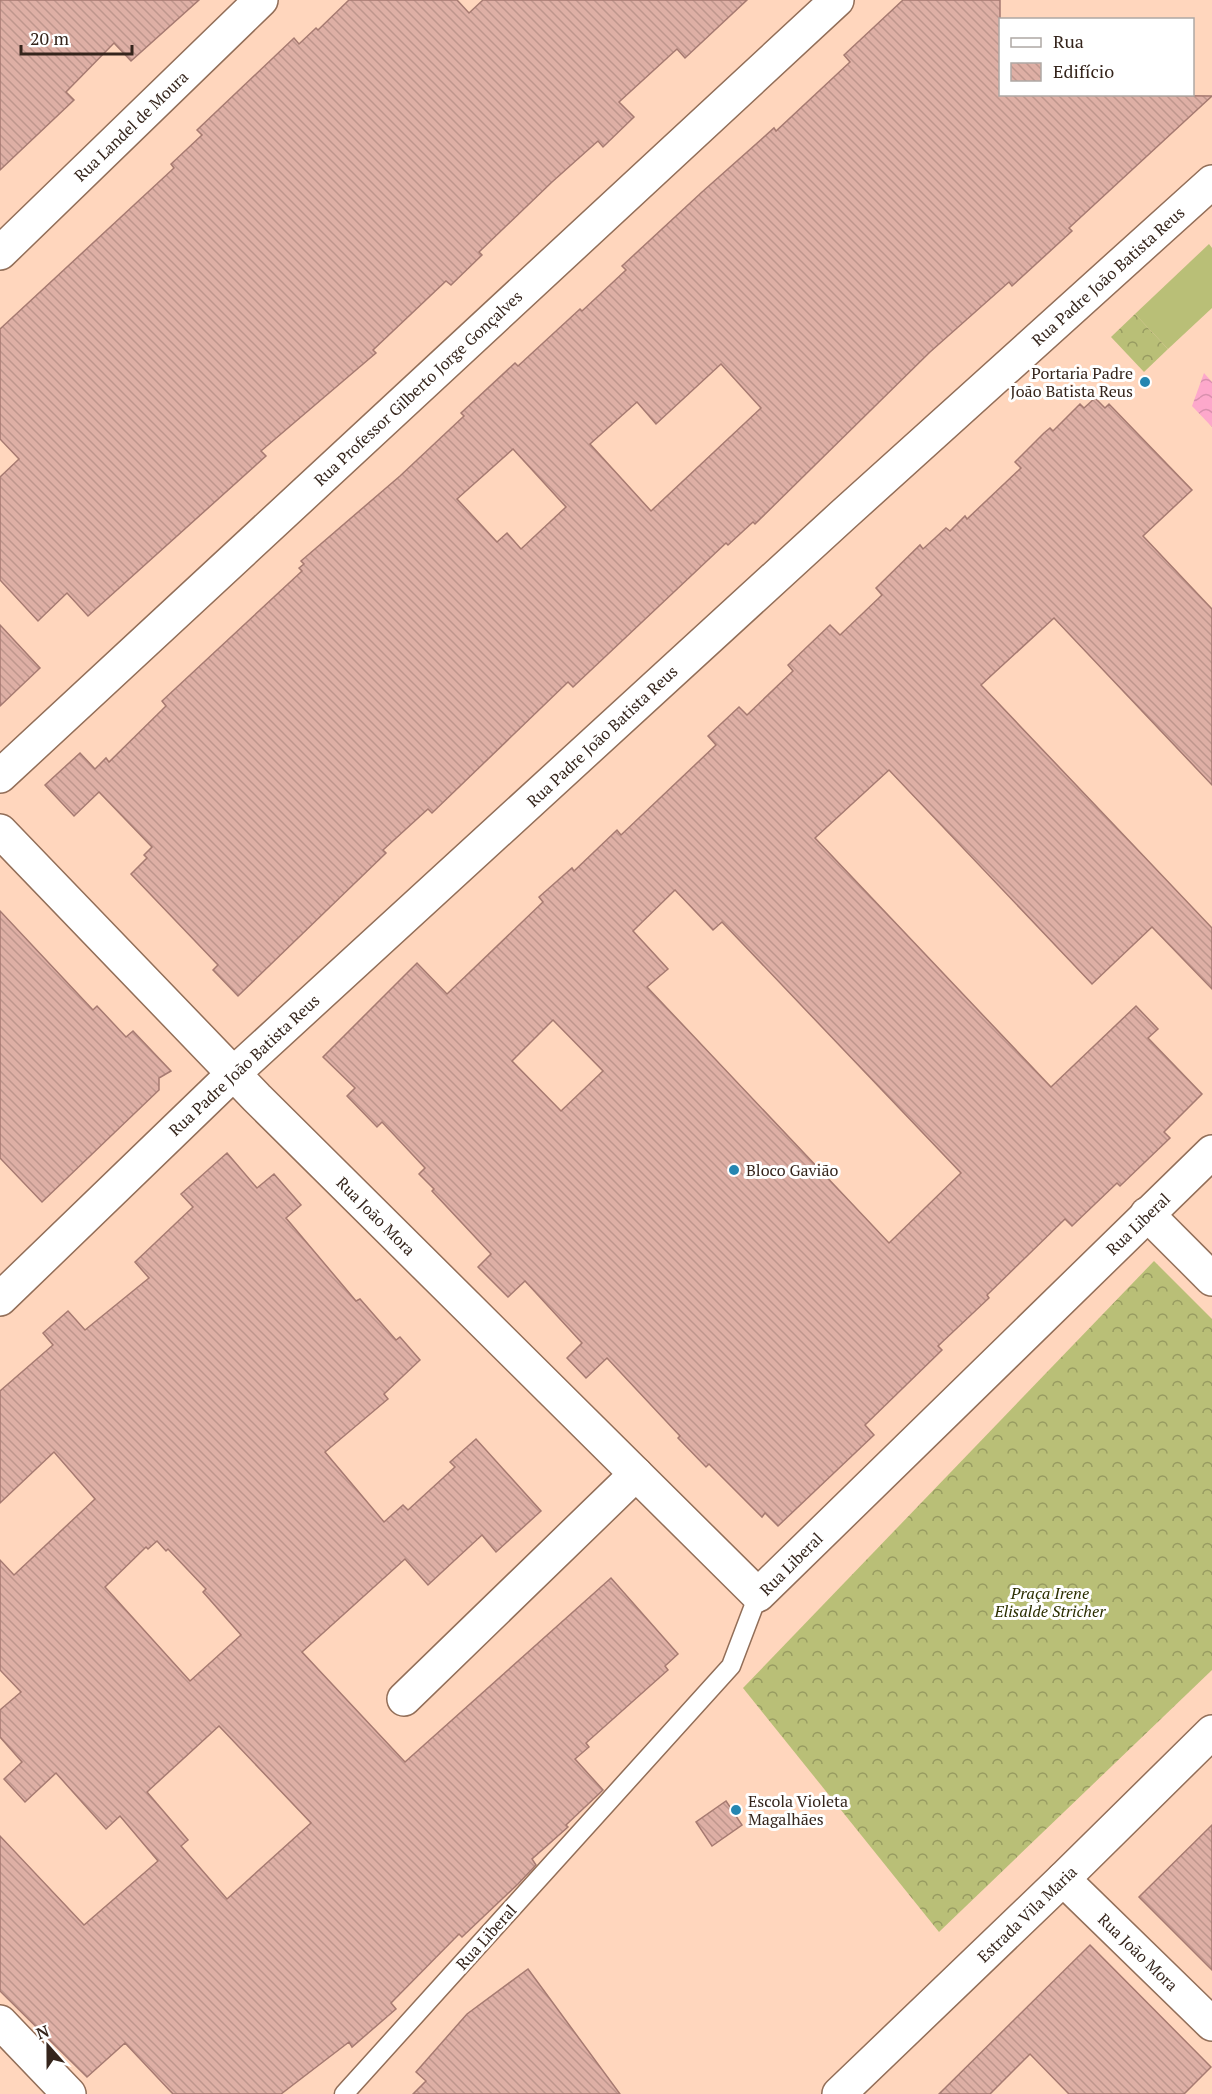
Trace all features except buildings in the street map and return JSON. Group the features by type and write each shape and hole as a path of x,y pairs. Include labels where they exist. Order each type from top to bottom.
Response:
{"street":[{"name":"Rua Landel de Moura","path":"0,253 261,0"},
{"name":"Rua Professor Gilberto Jorge Gonçalves","path":"0,776 837,0"},
{"name":"Rua Padre João Batista Reus","path":"0,1299 233,1074 833,524 1212,182"},
{"name":"Rua João Mora","path":"0,831 233,1074 758,1595"},
{"name":"Rua Liberal","path":"758,1595 1212,1152"},
{"path":"1147,1215 1212,1279"},
{"path":"404,1699 580,1525 636,1474"},
{"name":"Estrada Vila Maria","path":"839,2094 1063,1880 1212,1732"},
{"name":"Rua João Mora","path":"1063,1880 1212,2024"},
{"path":"0,2022 69,2094"}],"lane":[{"name":"Rua Liberal","path":"344,2094 731,1666 758,1595"}],"green space":[{"path":"1209,244 1212,248 1212,308 1168,349 1135,314"},
{"path":"1135,314 1168,349 1144,372 1111,337"},
{"name":"Praça Irene Elisalde Stricher","path":"1154,1261 1212,1319 1212,1670 939,1932 743,1688"}],"water":[{"path":"1204,373 1212,382 1212,427 1192,406"}],"place":[{"name":"Portaria Padre João Batista Reus","path":"1145,382"},
{"name":"Bloco Gavião","path":"734,1170"},
{"name":"Escola Violeta Magalhães","path":"736,1810"}]}
